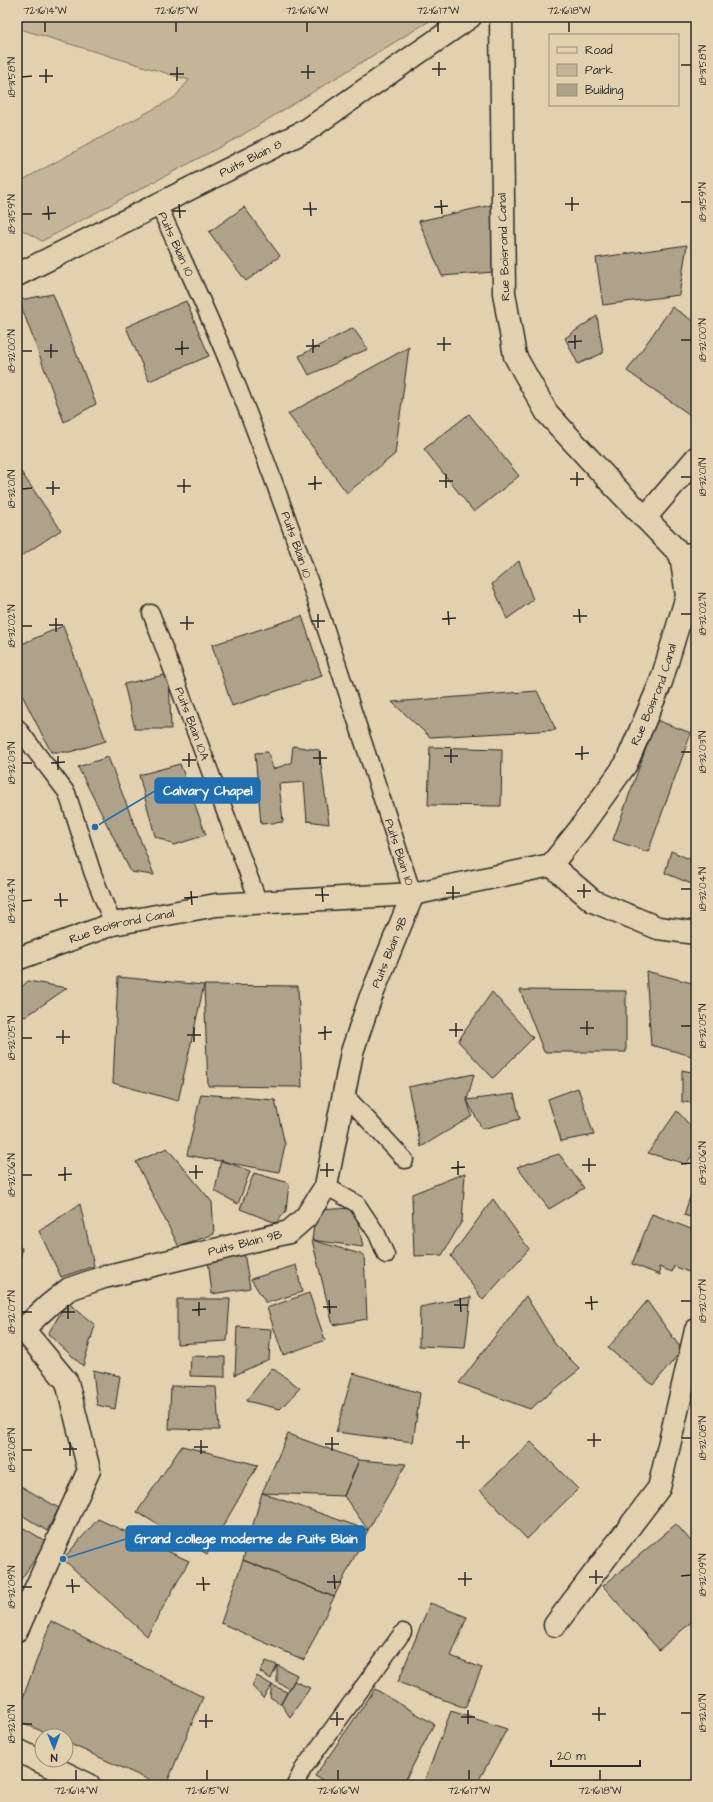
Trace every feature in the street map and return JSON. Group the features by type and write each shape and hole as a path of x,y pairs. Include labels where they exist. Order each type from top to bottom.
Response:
{"street":[{"name":"Puits Blain 8","path":"17,275 307,130 470,17"},
{"name":"Rue Boisrond Canal","path":"17,959 113,924 216,905 413,894 552,865 626,764 661,682 687,596 688,554 645,518 547,413 515,356 504,293 501,17"},
{"path":"645,518 696,458"},
{"path":"552,865 593,901 658,928 696,933"},
{"name":"Puits Blain 9B","path":"20,1328 69,1290 104,1276 289,1232 306,1217 326,1186 340,1113 345,1095 352,1052 370,999 413,894"},
{"path":"17,1630 89,1470 67,1382 20,1328"},
{"path":"555,1625 660,1488 696,1330"},
{"path":"17,1750 90,1785"}],"lane":[{"name":"Puits Blain 10","path":"158,204 229,366 274,484 360,730 413,894"},
{"name":"Puits Blain 10A","path":"150,613 259,903"},
{"path":"17,727 67,793 93,874 113,924"},
{"path":"345,1095 405,1160"},
{"path":"326,1186 358,1204 377,1234 386,1255"},
{"path":"295,1785 303,1769 403,1632"}],"green space":[{"path":"17,17 436,17 239,137 42,241 17,227 17,183 174,98 189,80 17,28"}],"building":[{"path":"496,204 494,272 442,276 419,221"},
{"path":"244,207 280,256 246,281 209,232"},
{"path":"687,245 679,295 603,305 596,258"},
{"path":"53,294 96,404 64,422 19,300"},
{"path":"186,301 209,356 149,381 126,327"},
{"path":"672,307 696,323 696,419 627,371"},
{"path":"597,316 603,353 578,364 565,338"},
{"path":"353,328 368,349 309,375 299,356"},
{"path":"409,347 395,454 347,493 288,414"},
{"path":"469,414 519,476 474,512 424,449"},
{"path":"17,466 61,530 17,559"},
{"path":"519,561 533,600 507,619 492,584"},
{"path":"302,616 322,676 232,706 212,645"},
{"path":"63,626 106,741 70,752 51,752 17,685 17,646"},
{"path":"169,674 171,729 135,729 124,684"},
{"path":"537,691 556,730 430,737 392,702"},
{"path":"656,720 691,733 648,852 613,840"},
{"path":"293,746 319,750 329,824 307,821 304,782 279,784 283,822 261,824 255,753 268,752 273,769 291,763"},
{"path":"430,747 502,749 501,806 428,805"},
{"path":"108,757 154,875 131,872 78,767"},
{"path":"180,764 206,835 174,845 155,836 139,775"},
{"path":"671,851 696,862 694,885 665,873"},
{"path":"646,971 696,984 696,1057 651,1045"},
{"path":"118,977 204,985 178,1101 113,1083"},
{"path":"28,981 67,988 25,1017 17,1013 17,991"},
{"path":"204,985 298,986 302,1087 208,1086"},
{"path":"520,990 626,991 626,1052 544,1052"},
{"path":"492,992 533,1038 493,1078 458,1041"},
{"path":"682,1070 696,1073 696,1103 682,1102"},
{"path":"474,1074 467,1100 472,1116 421,1147 408,1087"},
{"path":"578,1088 594,1135 561,1141 548,1099"},
{"path":"201,1094 275,1100 285,1145 279,1172 187,1155"},
{"path":"514,1094 520,1119 482,1129 467,1100"},
{"path":"677,1111 696,1132 696,1150 686,1164 648,1153"},
{"path":"167,1148 212,1202 214,1234 179,1247 136,1162"},
{"path":"559,1154 584,1188 549,1209 517,1167"},
{"path":"221,1160 250,1171 238,1204 215,1191"},
{"path":"254,1173 289,1183 286,1211 276,1223 240,1209"},
{"path":"465,1173 462,1221 442,1255 414,1256 412,1194"},
{"path":"696,1182 696,1219 684,1215"},
{"path":"493,1199 529,1249 483,1300 451,1256"},
{"path":"80,1204 94,1266 61,1277 39,1231"},
{"path":"355,1208 363,1247 312,1240 316,1210"},
{"path":"652,1214 696,1231 696,1265 693,1274 674,1266 672,1272 659,1267 660,1275 632,1264"},
{"path":"312,1240 364,1255 367,1319 333,1325"},
{"path":"17,1247 22,1248 17,1278"},
{"path":"244,1253 250,1288 212,1294 208,1259"},
{"path":"296,1265 302,1292 266,1303 251,1279"},
{"path":"309,1293 325,1340 283,1355 267,1308"},
{"path":"526,1296 555,1344 580,1369 530,1409 459,1383"},
{"path":"471,1297 465,1348 419,1346 420,1307"},
{"path":"177,1299 230,1299 227,1341 177,1344"},
{"path":"647,1301 682,1350 653,1385 608,1348"},
{"path":"67,1302 95,1325 83,1366 48,1334"},
{"path":"237,1327 271,1329 269,1359 235,1375"},
{"path":"17,1332 29,1339 17,1353"},
{"path":"191,1356 225,1357 225,1377 190,1376"},
{"path":"272,1368 300,1388 280,1409 246,1401"},
{"path":"93,1370 120,1376 115,1409 97,1405"},
{"path":"353,1373 420,1393 413,1442 336,1432"},
{"path":"171,1386 216,1387 219,1430 169,1429"},
{"path":"288,1434 359,1460 344,1496 262,1493"},
{"path":"531,1442 578,1489 527,1539 480,1490"},
{"path":"182,1446 258,1465 207,1554 137,1512"},
{"path":"359,1460 406,1464 368,1530 344,1496"},
{"path":"17,1484 59,1508 47,1531 17,1512"},
{"path":"262,1493 368,1530 334,1597 243,1560"},
{"path":"98,1519 189,1561 147,1636 63,1559"},
{"path":"17,1524 47,1542 17,1585"},
{"path":"676,1524 696,1547 696,1618 659,1650 603,1586"},
{"path":"243,1560 334,1597 304,1660 221,1623"},
{"path":"430,1603 467,1617 451,1656 482,1668 465,1708 398,1682"},
{"path":"51,1621 203,1697 166,1785 160,1785 74,1746 74,1728 34,1728 17,1720 17,1714"},
{"path":"266,1661 277,1665 271,1679 260,1672"},
{"path":"277,1665 297,1675 290,1689 277,1682"},
{"path":"257,1676 272,1685 263,1698 252,1686"},
{"path":"294,1681 310,1688 290,1717 281,1704"},
{"path":"272,1685 287,1692 281,1704 270,1697"},
{"path":"375,1689 434,1724 403,1785 331,1785 315,1776"},
{"path":"451,1711 507,1729 476,1785 423,1785"}],"place":[{"name":"Calvary Chapel","path":"95,827"},
{"name":"Grand college moderne de Puits Blain","path":"63,1559"}]}
